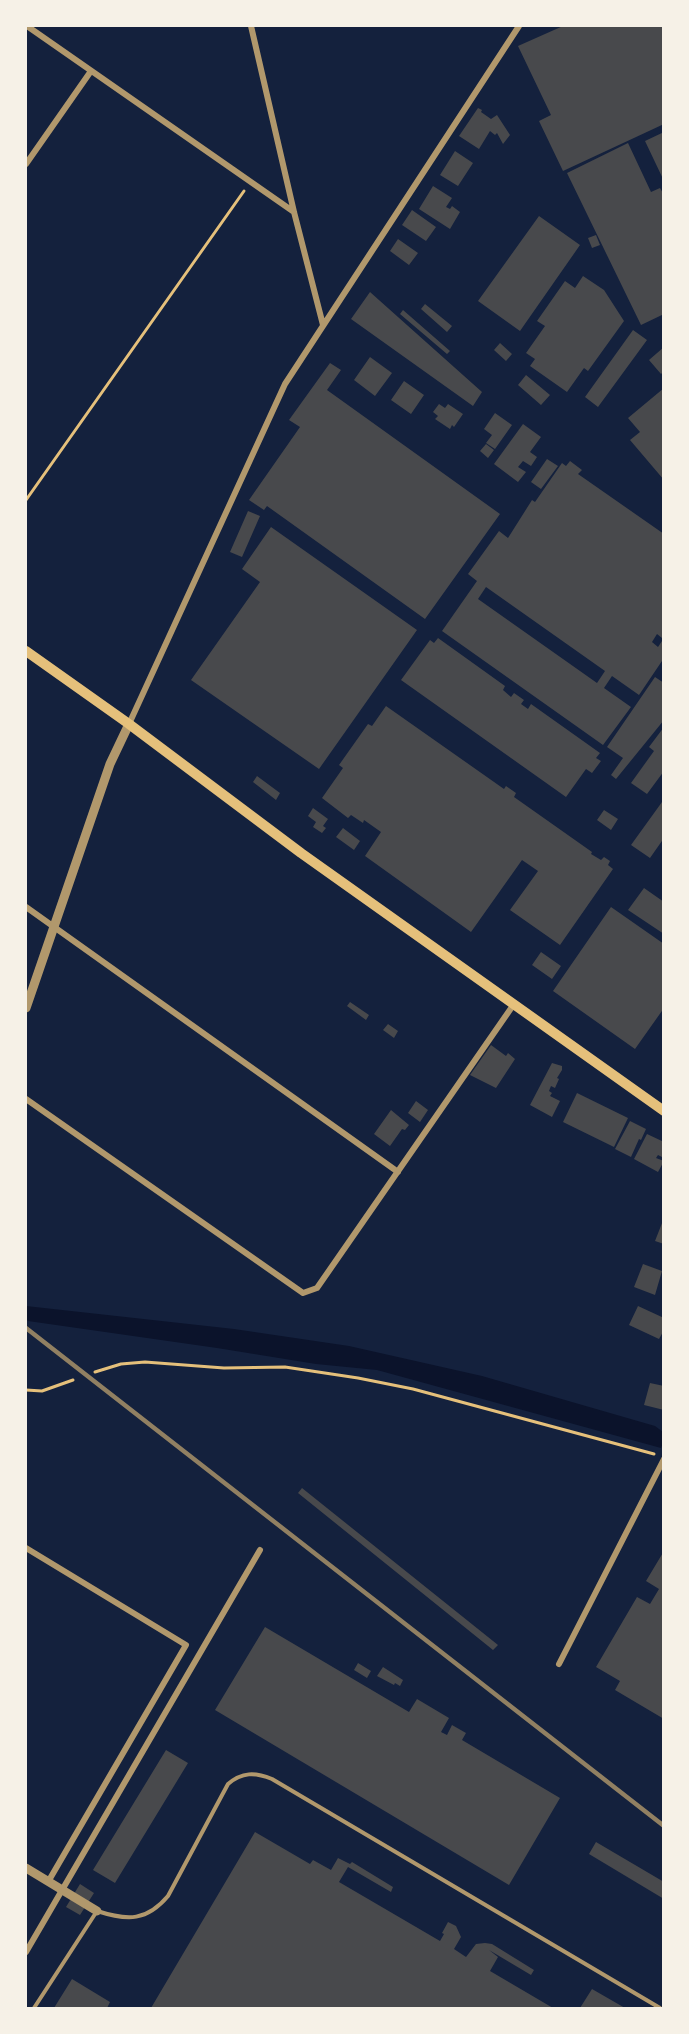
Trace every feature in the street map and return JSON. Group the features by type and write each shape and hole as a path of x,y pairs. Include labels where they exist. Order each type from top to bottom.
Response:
{"main road":[{"path":"26,651 129,724 301,853 663,1111"}],"street":[{"path":"27,26 294,212"},
{"path":"251,26 323,325"},
{"path":"26,1008 110,764 285,384 519,26"},
{"path":"26,164 91,71"},
{"path":"26,907 398,1172"},
{"path":"26,1099 303,1293 317,1288 514,1004"},
{"path":"559,1665 663,1458"},
{"path":"26,1548 186,1645 48,1882"},
{"path":"26,1952 260,1550"},
{"path":"26,1868 97,1911"}],"lane":[{"path":"654,1477 663,1479"},
{"path":"34,2008 97,1911 109,1915 131,1917 147,1915 159,1906 168,1896 228,1784 243,1775 261,1774 660,2008"}],"path":[{"path":"26,501 251,182"},
{"path":"95,1372 122,1364 146,1362 224,1368 285,1366 358,1377 413,1389 663,1458"},
{"path":"26,1390 42,1391 73,1380"}],"water":[{"path":"26,1306 234,1329 349,1346 482,1376 655,1426 663,1432 663,1443 661,1448 377,1370 316,1364 28,1321"}],"building":[{"path":"563,26 664,26 664,124 563,171 539,121 551,115 518,46"},
{"path":"478,108 491,119 497,115 510,135 503,144 497,133 495,135 490,131 479,149 459,136"},
{"path":"664,132 664,181 645,141"},
{"path":"628,143 651,192 660,188 664,195 664,314 641,325 567,173"},
{"path":"455,151 473,163 458,186 440,175"},
{"path":"433,186 452,198 446,207 450,209 452,206 460,212 450,229 419,209"},
{"path":"412,210 436,227 426,241 402,225"},
{"path":"539,216 580,245 520,331 478,301"},
{"path":"596,235 600,245 592,248 588,238"},
{"path":"398,239 418,253 409,265 390,251"},
{"path":"583,276 604,290 624,321 588,371 584,368 567,392 530,366 535,359 526,353 545,326 537,321 565,281 575,288"},
{"path":"370,292 482,392 473,406 351,319"},
{"path":"425,304 452,326 447,332 421,309"},
{"path":"403,310 450,351 447,354 400,314"},
{"path":"633,330 647,340 598,407 585,397"},
{"path":"500,343 512,354 506,361 494,350"},
{"path":"664,347 664,371 661,374 649,360"},
{"path":"370,357 392,373 375,396 354,380"},
{"path":"330,363 341,370 327,390 500,514 425,619 267,506 264,510 249,500 300,427 289,420"},
{"path":"526,375 550,395 541,405 518,385"},
{"path":"404,381 424,395 411,414 391,400"},
{"path":"664,388 664,480 630,440 640,432 628,418"},
{"path":"439,404 445,408 448,404 463,414 454,427 452,425 450,429 435,419 438,416 433,412"},
{"path":"495,413 512,425 495,449 486,443 492,435 484,429"},
{"path":"523,424 541,437 530,452 537,457 531,466 523,461 518,467 526,472 518,482 494,464"},
{"path":"486,444 494,450 488,458 480,451"},
{"path":"547,459 558,466 541,489 531,482"},
{"path":"570,461 582,470 578,474 664,534 664,635 662,638 657,634 652,642 658,647 662,641 664,642 664,658 639,695 612,676 604,688 631,707 603,745 442,631 477,581 468,574 499,531 508,538 532,500 535,502 562,463 566,466","holes":["486,587 605,671 597,683 478,599"]},
{"path":"248,511 260,516 242,557 230,552"},
{"path":"271,527 417,630 319,769 191,680 260,582 242,569"},
{"path":"438,638 505,686 503,690 511,697 514,693 524,700 521,704 528,709 531,704 600,753 596,758 601,761 592,773 586,769 566,797 401,680 430,640 434,643"},
{"path":"655,677 664,683 664,720 616,779 611,775 623,758 607,747"},
{"path":"386,706 504,789 506,786 516,793 514,797 592,852 591,854 601,860 604,857 610,861 608,865 613,869 560,945 510,910 538,871 522,860 471,932 365,856 381,832 364,820 363,823 351,815 348,818 322,798 343,768 339,765 368,724 372,726"},
{"path":"664,727 664,771 647,794 631,783 654,751 649,747"},
{"path":"257,776 280,793 276,800 253,782"},
{"path":"662,802 664,838 650,858 631,845"},
{"path":"313,808 328,819 323,826 326,828 322,833 313,827 316,822 308,816"},
{"path":"604,810 618,819 611,830 597,820"},
{"path":"343,828 360,841 354,850 336,837"},
{"path":"644,888 664,902 664,934 628,910"},
{"path":"611,907 664,944 664,1008 635,1049 553,991"},
{"path":"541,952 561,966 552,979 532,965"},
{"path":"350,1002 369,1015 366,1020 347,1006"},
{"path":"388,1024 398,1031 394,1038 383,1030"},
{"path":"491,1045 506,1056 508,1053 515,1059 496,1088 470,1075"},
{"path":"552,1063 562,1066 562,1070 555,1088 551,1086 549,1091 552,1093 550,1096 560,1101 552,1117 530,1105"},
{"path":"577,1093 628,1118 614,1147 563,1122"},
{"path":"416,1101 428,1110 420,1122 408,1113"},
{"path":"391,1110 409,1125 405,1130 402,1129 390,1146 374,1134"},
{"path":"630,1121 646,1129 631,1157 615,1149"},
{"path":"647,1134 664,1142 664,1158 658,1155 656,1158 664,1161 658,1172 634,1159"},
{"path":"664,1218 664,1244 655,1241"},
{"path":"643,1264 662,1271 655,1295 634,1287"},
{"path":"638,1306 664,1318 664,1330 659,1339 629,1325"},
{"path":"650,1383 664,1386 664,1410 644,1405"},
{"path":"302,1488 498,1645 493,1650 298,1493"},
{"path":"664,1551 664,1719 615,1690 620,1681 596,1667 637,1597 650,1604 659,1589 646,1581"},
{"path":"265,1627 409,1712 417,1699 449,1718 441,1732 447,1735 452,1725 466,1733 462,1740 560,1798 509,1885 215,1710"},
{"path":"358,1663 371,1671 367,1678 354,1670"},
{"path":"383,1667 403,1680 400,1686 377,1676"},
{"path":"166,1750 188,1763 115,1883 93,1870"},
{"path":"255,1832 310,1864 313,1860 331,1870 338,1858 350,1864 352,1862 393,1887 391,1892 348,1867 339,1882 440,1941 448,1922 456,1926 461,1937 454,1949 466,1957 476,1944 492,1944 534,1970 531,1975 489,1950 498,1957 490,1971 553,2008 151,2008"},
{"path":"596,1842 664,1882 664,1899 589,1854"},
{"path":"80,1884 94,1893 80,1915 66,1907"},
{"path":"72,1979 110,2002 107,2008 54,2008"},
{"path":"592,1989 625,2008 580,2008"}],"railway":[{"path":"26,1328 664,1826"}]}
